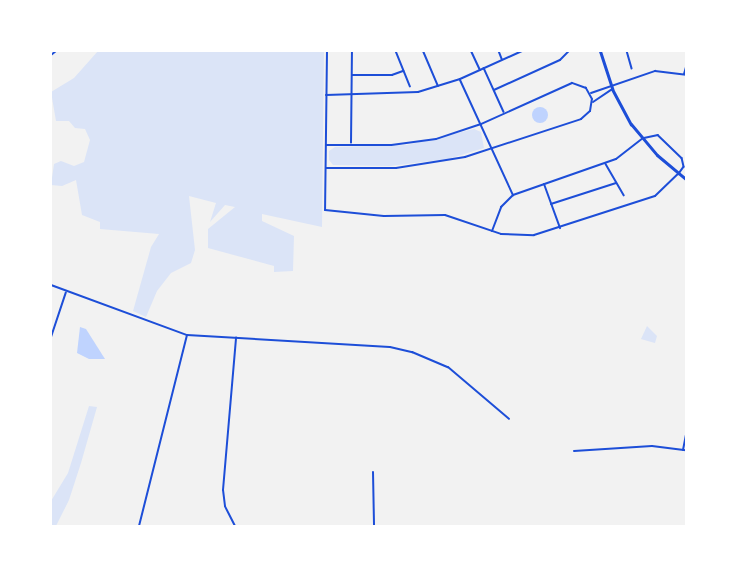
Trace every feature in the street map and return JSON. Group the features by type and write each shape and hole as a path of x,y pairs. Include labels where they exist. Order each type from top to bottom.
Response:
{"street":[{"path":"51,55 56,51"},
{"path":"327,51 325,210 373,215 445,215 492,231 525,236 560,228 656,196 678,174"},
{"path":"423,51 438,86"},
{"path":"471,51 480,70"},
{"path":"326,96 395,95 438,86 460,79 522,51"},
{"path":"600,51 612,89 642,139 686,180"},
{"path":"590,93 612,89 655,72 685,75 686,67"},
{"path":"460,79 513,195"},
{"path":"326,145 410,143 481,124 567,84 578,83 590,93 592,103 590,111 581,119 492,148 426,165 326,168"},
{"path":"592,103 612,89"},
{"path":"492,231 501,207 513,195 606,163 642,139"},
{"path":"544,183 560,228"},
{"path":"51,285 187,335 390,347 412,352 448,367 509,419"},
{"path":"51,338 66,291"},
{"path":"139,526 187,335"},
{"path":"235,526 225,506 223,490 236,338"},
{"path":"574,451 652,446 685,450 686,435"},
{"path":"373,471 374,526"}],"lane":[{"path":"351,145 352,51"},
{"path":"396,51 411,86"},
{"path":"499,51 503,60"},
{"path":"494,90 560,60 569,51"},
{"path":"627,51 632,68"},
{"path":"484,68 505,113"},
{"path":"352,75 392,75 403,71"},
{"path":"642,139 650,134 658,135 682,158 684,167 678,174"},
{"path":"606,163 624,195"},
{"path":"551,204 616,183"}],"shaded area":[{"path":"98,51 324,51 322,227 262,214 262,221 294,236 293,271 274,272 274,266 208,248 208,229 235,207 225,205 210,222 216,203 189,196 195,250 191,263 171,273 157,291 146,317 133,311 151,247 159,234 100,229 100,222 82,215 76,180 62,186 51,185 54,164 61,161 74,166 84,162 90,140 85,129 75,128 69,121 56,121 51,92 74,78"},
{"path":"474,129 481,132 484,148 448,159 390,166 333,165 329,160 329,151 335,147 407,145"},
{"path":"647,326 657,336 655,343 641,339"},
{"path":"89,406 97,407 81,463 69,500 56,526 51,526 51,501 68,473"}],"water":[{"path":"540,107 548,115 540,123 532,115"},
{"path":"80,327 86,329 105,359 89,359 77,353"}]}
